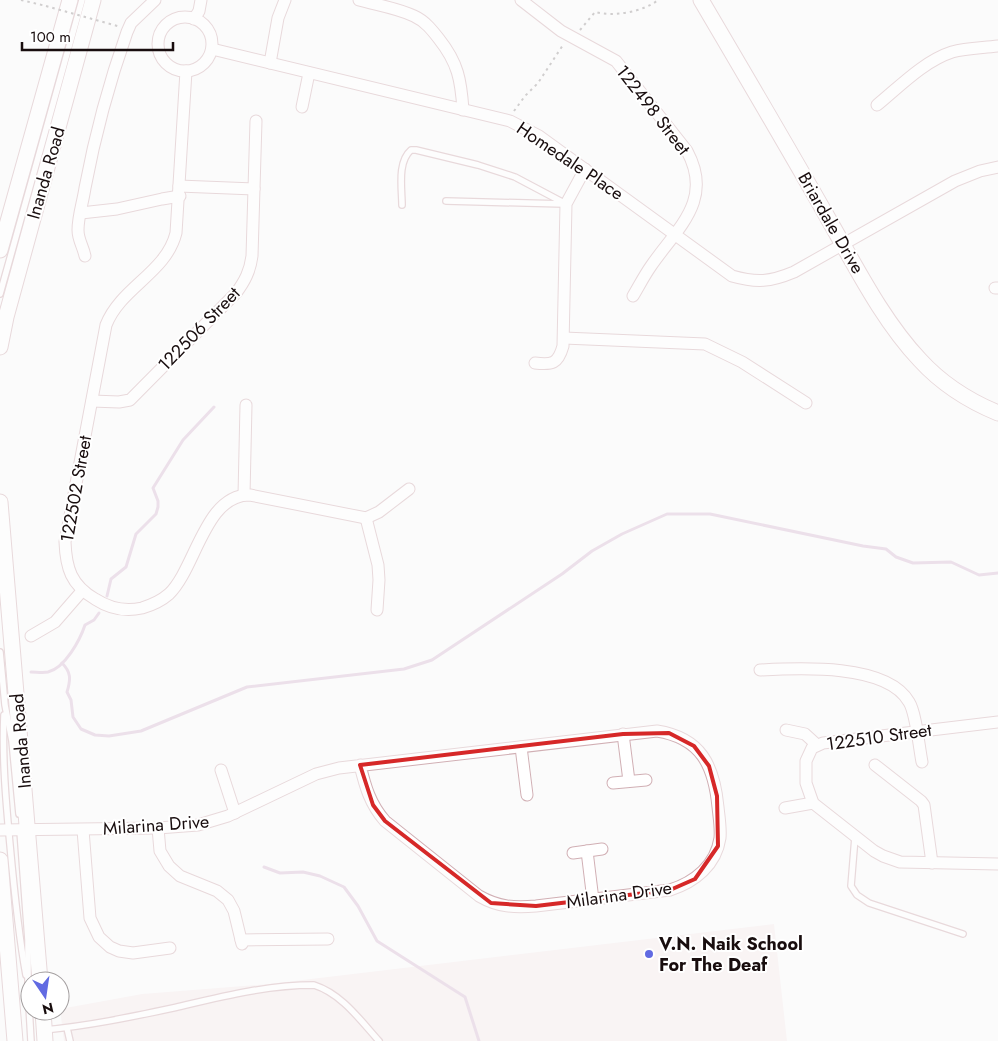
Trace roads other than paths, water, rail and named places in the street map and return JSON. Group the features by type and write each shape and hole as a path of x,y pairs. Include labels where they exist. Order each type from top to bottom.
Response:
{"street":[{"name":"Inanda Road","path":"0,250 70,0"},
{"name":"Inanda Road","path":"0,347 6,317 93,0"},
{"path":"85,256 83,246 79,242 78,233 91,158 107,92 131,23 155,0"},
{"path":"194,19 199,11 201,0"},
{"path":"270,63 278,18 285,0"},
{"path":"359,0 404,12 425,22 449,51 455,62 462,90 464,110"},
{"name":"122498 Street","path":"521,0 561,31 616,61 687,151 691,159 697,183 696,195 688,216 650,267 633,296"},
{"name":"Briardale Drive","path":"701,0 844,245 899,335 920,361 942,380 965,396 998,413"},
{"path":"186,17 194,19 209,31 212,40 212,50 208,59 201,66 186,71 173,68 166,64 162,58 158,42 160,34 170,22 186,17"},
{"path":"877,105 924,68 943,56 962,50 998,46"},
{"name":"Homedale Place","path":"212,50 510,121 540,136 732,276 757,282 781,278 844,245 955,181 980,170 998,167"},
{"name":"122502 Street","path":"186,71 176,233 171,249 156,269 119,303 110,314 106,325 65,542 67,567 82,591 99,602 123,610 140,608 160,601 178,583 204,532 219,508 230,500 244,495"},
{"path":"302,106 309,73"},
{"name":"122506 Street","path":"92,401 119,402 130,400 244,283 251,265 254,224 256,121"},
{"path":"535,363 553,364 561,354 564,338 566,204 585,169"},
{"path":"81,212 117,209 180,191 254,189"},
{"path":"564,338 705,344 742,362 806,403"},
{"path":"246,405 244,495 366,518 379,512 409,489"},
{"name":"Inanda Road","path":"0,502 14,831 32,971"},
{"path":"366,518 378,565 377,610"},
{"path":"31,636 55,622 82,591"},
{"path":"760,670 815,668 868,675 882,680 902,693 912,708 922,762"},
{"name":"122510 Street","path":"813,803 806,782 805,769 812,748 823,742 998,722"},
{"name":"Milarina Drive","path":"14,831 158,828 198,825 213,822 235,813 316,774 339,768 360,765 521,747 657,730 681,737 694,746 702,755 713,775 717,796 720,835 718,846 704,871 684,886 670,890 516,908 491,903 385,821 377,812 368,796 360,765"},
{"path":"786,730 805,734 817,746"},
{"path":"623,734 629,781"},
{"path":"521,747 527,795"},
{"path":"875,764 921,801 926,812 932,862"},
{"path":"221,770 235,813"},
{"path":"613,783 646,780"},
{"path":"785,808 813,803 874,851 892,860 998,864"},
{"path":"158,828 160,851 168,866 180,876 217,891 228,900 234,911 242,942 328,939"},
{"path":"83,830 90,918 99,937 110,947 120,951 133,953 170,948"},
{"path":"573,853 602,849"},
{"path":"587,851 593,900"},
{"path":"0,860 15,1041"},
{"path":"44,1021 45,1036"}],"lane":[{"path":"0,294 82,0"},
{"path":"402,206 402,170 405,158 411,150 478,165 515,177 566,204"},
{"path":"446,201 566,204"},
{"path":"0,652 5,706 12,741 14,831"},
{"path":"5,706 3,742 14,831"},
{"path":"855,837 851,886 856,895 869,903 963,934"},
{"path":"45,1036 68,1028 246,992 314,985 323,988 346,1005 379,1041"},
{"path":"31,1041 32,1021"},
{"path":"68,1028 70,1041"}],"waterway":[{"path":"107,596 111,579 126,567 136,534 156,514 158,501 153,488 183,440 214,407"},
{"path":"62,663 69,676 67,692 71,700 73,717 81,729 95,735 109,736 141,731 247,687 404,669 432,660 562,574 592,551 622,534 667,514 710,514 863,546 886,549 896,557 913,563 951,562 979,575 998,573"},
{"path":"31,672 48,672 60,665 71,653 85,625 94,620 99,613"},
{"path":"264,867 280,873 303,872 320,876 344,887 358,906 377,941 465,997 479,1041"}],"place":[{"name":"V.N. Naik School For The Deaf","path":"649,954"}]}
